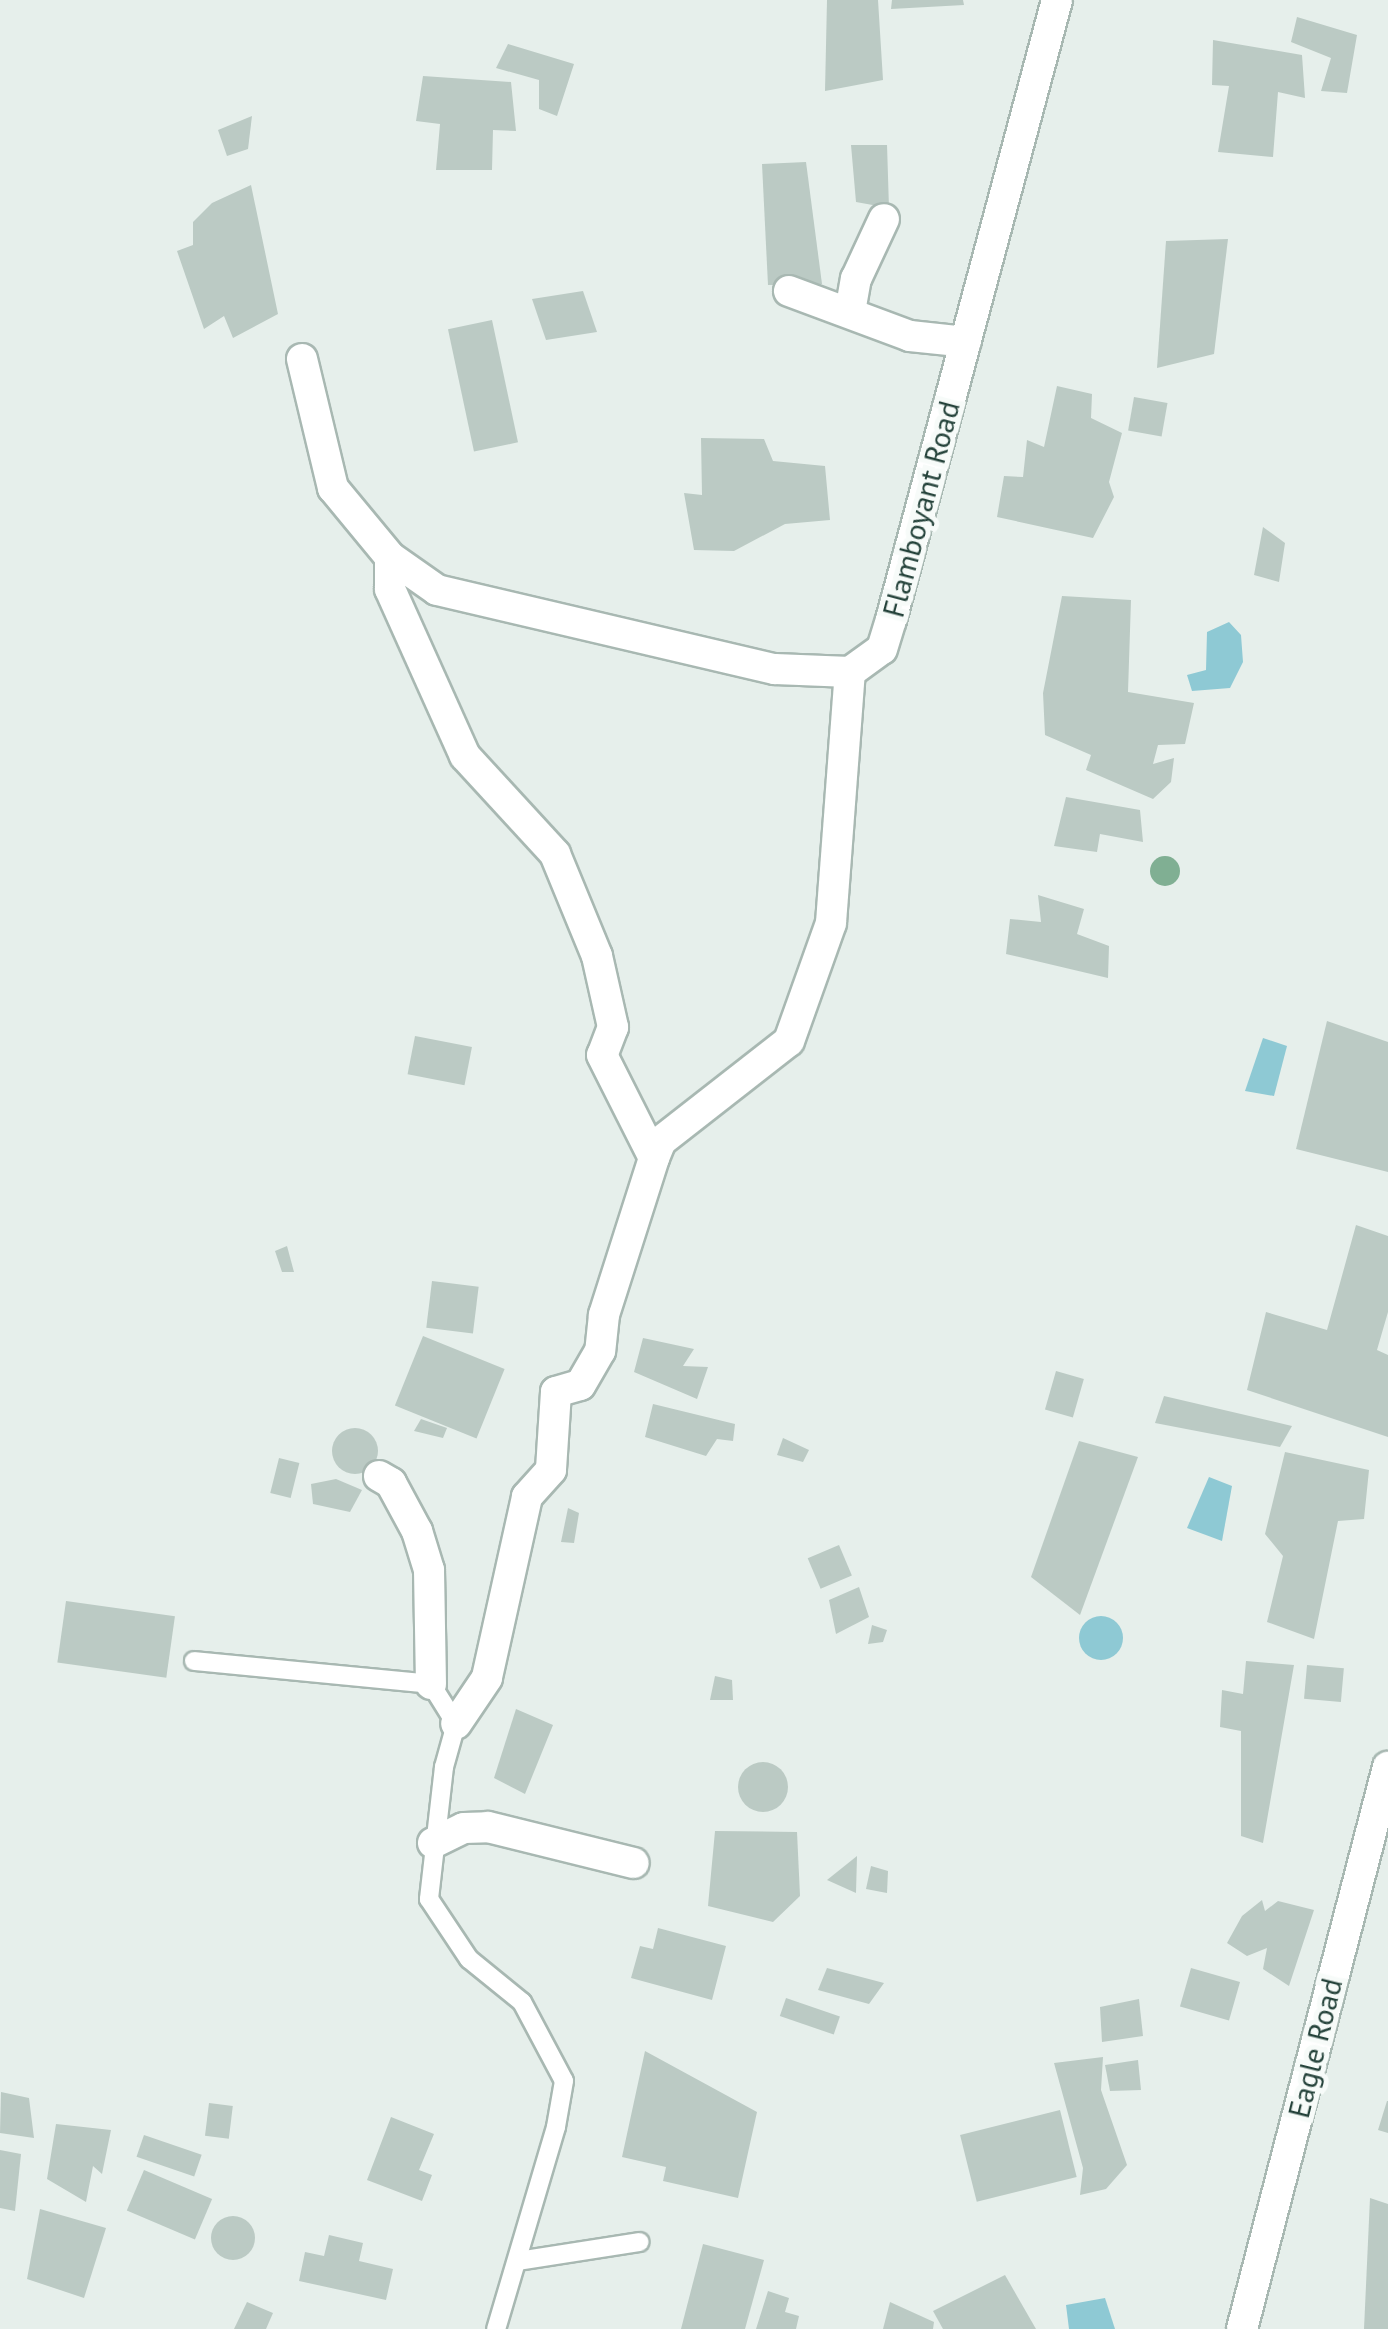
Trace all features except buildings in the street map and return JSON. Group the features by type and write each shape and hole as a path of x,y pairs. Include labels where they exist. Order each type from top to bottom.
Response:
{"street":[{"name":"Flamboyant Road","path":"850,672 882,649 1058,0"},
{"path":"850,312 856,279 884,219"},
{"path":"789,291 910,336 966,342"},
{"path":"302,359 333,488 390,557 437,590 775,669 850,672 831,922 789,1041 661,1141 604,1316 600,1352 580,1386 556,1392 552,1470 527,1497 487,1678 456,1724"},
{"path":"390,557 390,589 465,756 555,854 596,956 614,1027 602,1054 654,1158"},
{"path":"379,1476 391,1483 417,1532 429,1570 430,1684"},
{"name":"Eagle Road","path":"1242,2329 1381,1820 1388,1768"},
{"path":"434,1843 464,1828 488,1827 634,1863"}],"lane":[{"path":"194,1660 430,1684 456,1724 434,1843 429,1898 468,1959 522,2002 564,2080 518,2261 496,2329"},
{"path":"518,2261 640,2242"}],"water":[{"path":"1229,622 1241,635 1243,662 1230,688 1192,691 1187,675 1206,670 1207,632"},
{"path":"1263,1038 1287,1046 1274,1096 1245,1091"},
{"path":"1209,1477 1232,1486 1222,1541 1187,1528"},
{"path":"1101,1616 1116,1623 1123,1638 1116,1653 1101,1660 1086,1653 1079,1638 1086,1623"},
{"path":"1105,2298 1115,2329 1069,2329 1066,2305"}]}
